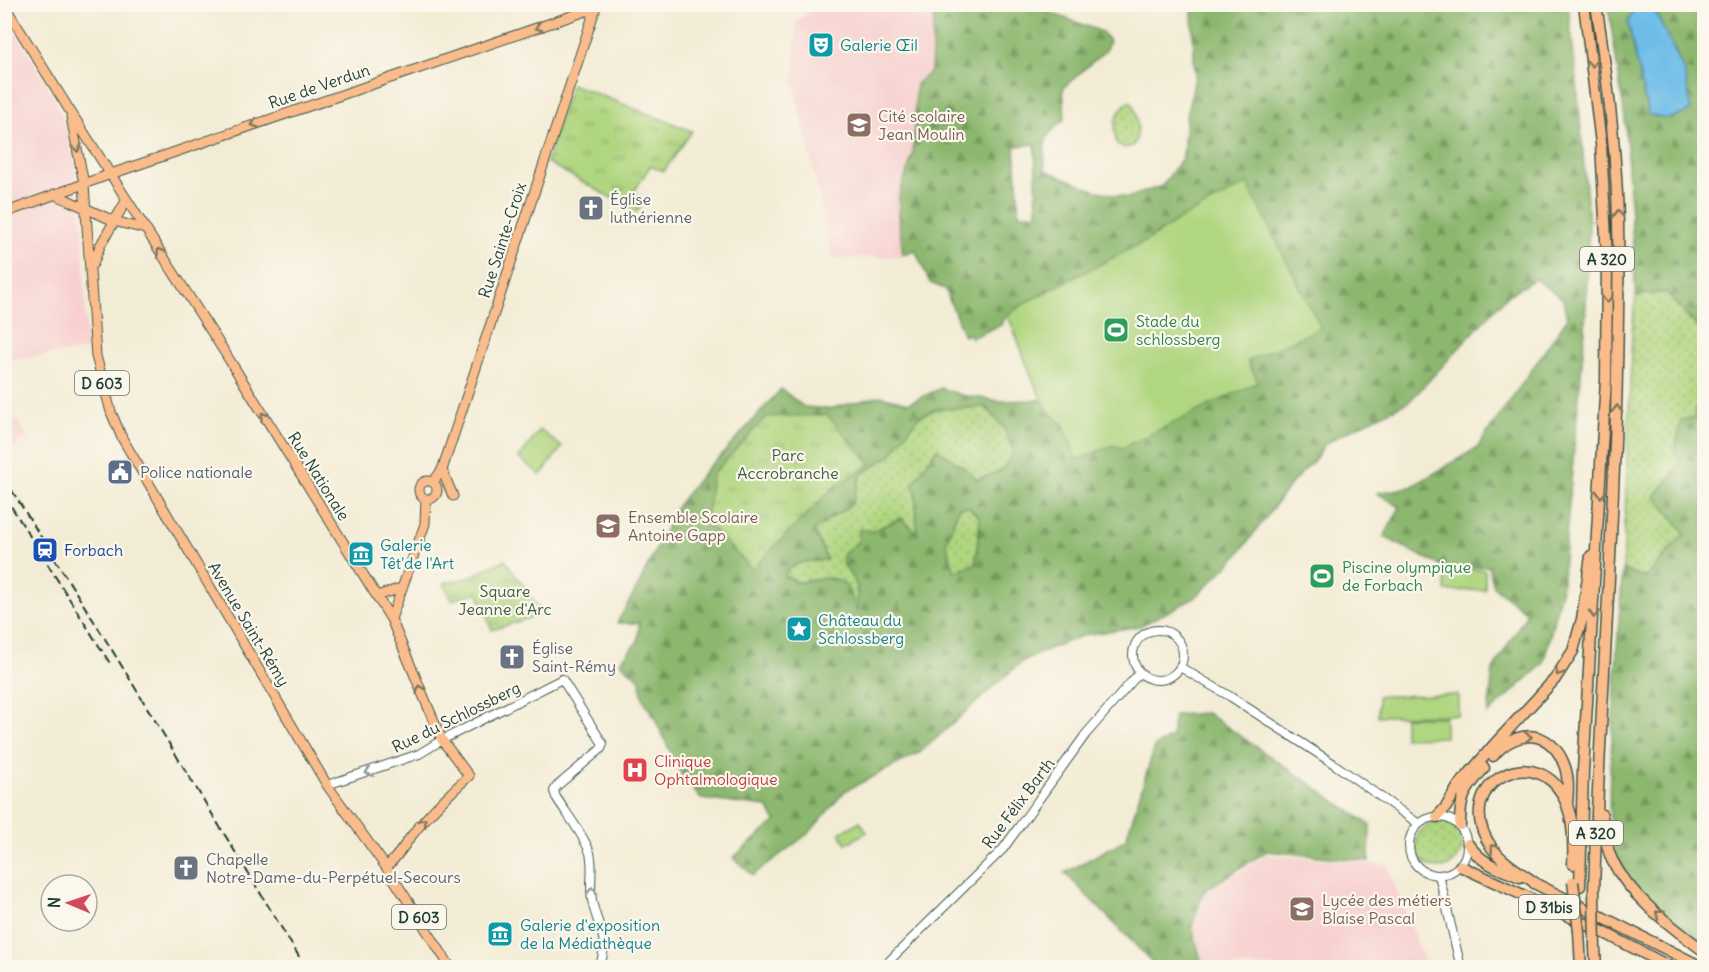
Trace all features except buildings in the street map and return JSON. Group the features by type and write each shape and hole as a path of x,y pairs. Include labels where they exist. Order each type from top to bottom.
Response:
{"highway":[{"name":"A 320","path":"1577,884 1600,514 1606,379 1607,258 1601,144 1584,4"},
{"name":"A 320","path":"1596,4 1614,144 1619,247 1616,449 1598,774 1594,891 1596,968"},
{"path":"1437,817 1458,787 1493,746 1555,679 1573,651 1582,619 1600,514"},
{"path":"1460,825 1460,805 1465,791 1500,748 1513,739 1526,736 1539,737 1548,742 1566,768 1567,804 1574,843 1581,968"},
{"path":"1538,885 1492,849 1479,815 1482,796 1492,782 1506,773 1520,770 1533,771 1549,778 1559,789 1567,804"},
{"path":"1598,774 1604,830 1611,858 1620,874 1642,900 1704,951"},
{"name":"D 31bis","path":"1468,844 1476,856 1488,864 1538,885 1704,968"},
{"name":"D 31bis","path":"1460,866 1672,968"},
{"path":"1638,950 1660,968"},
{"path":"1687,960 1698,968"}],"main road":[{"name":"Rue Nationale","path":"4,5 391,619 442,741 469,776 436,806 394,861 386,867"},
{"name":"Rue de Verdun","path":"4,213 111,174 596,8"},
{"name":"Rue Sainte-Croix","path":"434,483 442,470 596,8"},
{"name":"Rue Nationale","path":"70,111 84,184 92,269"},
{"path":"54,194 114,221 145,230"},
{"name":"D 603","path":"92,269 100,246 126,201"},
{"name":"Avenue Saint-Rémy","path":"92,269 96,356 111,412 122,438 327,785 386,867 451,968"},
{"path":"442,470 453,496"},
{"path":"424,482 434,483 437,493 432,499 426,499 419,494 419,487 424,482"},
{"path":"391,619 425,524 426,499"},
{"path":"377,596 401,588"}],"street":[{"path":"1153,630 1164,631 1178,640 1183,649 1183,659 1174,675 1156,680 1140,672 1134,662 1134,650 1137,642 1145,634 1153,630"},
{"path":"1180,667 1300,742 1419,824"},
{"name":"Rue Félix Barth","path":"882,968 1003,849 1086,734 1140,672"},
{"name":"Rue du Schlossberg","path":"327,785 419,754 562,679 603,744 601,749 554,791 590,852 593,870 591,897 605,939 599,968"},
{"path":"1437,817 1445,817 1460,825 1468,844 1466,856 1460,866 1451,873 1439,875 1422,870 1411,857 1410,839 1419,824 1437,817"},
{"path":"1439,875 1461,968"}],"shaded area":[{"name":"Cité scolaire Jean Moulin","path":"820,5 984,5 979,15 934,14 931,71 916,84 913,154 899,196 903,256 833,259 794,83 796,21"},
{"path":"4,10 49,87 66,126 76,164 82,210 87,350 5,360"},
{"path":"5,403 28,437 4,452"},
{"name":"Lycée des métiers Blaise Pascal","path":"1267,855 1387,865 1424,960 1433,967 1205,967 1194,926 1207,892"}],"green space":[{"path":"984,5 1048,5 1046,11 1102,32 1109,41 1106,50 1063,88 1065,119 1052,131 1046,141 1045,170 1094,190 1127,198 1162,186 1183,157 1186,118 1195,77 1192,12 1188,5 1568,5 1589,224 1585,329 1561,591 1543,664 1488,714 1493,670 1527,613 1493,586 1489,566 1449,570 1384,537 1400,507 1377,493 1411,487 1477,448 1567,319 1563,299 1535,279 1508,295 1410,401 1324,445 1315,459 1291,484 1237,556 1195,598 1140,626 1084,635 1021,662 921,752 845,791 809,833 753,875 733,858 776,821 767,807 701,799 683,778 644,700 640,679 620,662 638,641 639,623 617,623 638,586 677,506 708,467 721,456 781,389 804,407 829,409 880,396 909,403 941,388 961,395 999,401 1043,400 1063,423 1077,460 1258,382 1180,219 1146,241 1030,300 1007,315 1001,325 971,338 969,334 964,336 945,289 930,283 915,250 903,254 899,223 899,196 913,154 916,84 931,71 934,14 979,15","holes":["1035,144 1037,214 1019,214 1015,146","986,407 1005,429 1013,452 1003,470 977,480 937,449 912,484 916,492 917,533 901,518 873,531 859,529 858,542 844,554 842,561 857,586 858,611 847,587 833,578 793,582 793,579 784,576 797,564 827,560 814,530 852,504 861,475 891,455 918,417 936,409","959,507 969,507 980,518 976,563 955,572 946,543"]},
{"path":"1608,5 1704,5 1704,334 1666,292 1636,296 1625,119"},
{"path":"571,84 692,131 664,171 650,166 633,193 644,200 637,212 546,162"},
{"path":"1128,102 1132,102 1134,107 1138,131 1133,146 1125,148 1117,144 1115,121"},
{"path":"1247,184 1321,328 1247,361 1258,382 1122,448 1113,445 1077,460 1063,423 1054,417 1038,391 1007,315 1030,300 1146,241 1180,219"},
{"path":"1665,292 1704,334 1704,386 1681,463 1685,533 1645,578 1623,570 1632,331 1636,296"},
{"path":"1704,386 1704,942 1647,899 1636,889 1622,870 1612,834 1609,797 1623,570 1646,578 1685,533 1655,496 1681,463 1675,451 1681,420 1694,418"},
{"path":"986,407 1005,429 1013,452 1003,470 977,480 937,449 912,484 916,492 917,533 901,518 873,531 844,554 849,572 857,586 858,612 851,599 821,578 798,582 783,576 797,564 827,560 814,530 852,504 861,475 891,455 918,417 936,409"},
{"name":"Parc Accrobranche","path":"827,415 871,464 834,487 752,569 706,522 712,475 766,417"},
{"path":"540,430 562,447 541,475 519,458"},
{"path":"959,507 969,507 980,518 976,563 955,572 946,543"},
{"name":"Square Jeanne d'Arc","path":"505,560 540,610 539,615 492,630 478,592 452,600 444,583 468,578"},
{"path":"1445,570 1485,570 1485,590 1445,591"},
{"path":"1458,695 1458,715 1378,716 1378,696"},
{"path":"1207,713 1370,825 1369,861 1267,851 1204,891 1192,926 1203,967 1157,967 1065,873 1126,839 1155,746 1172,737 1174,715"},
{"path":"1404,717 1445,717 1445,737 1404,738"},
{"path":"860,821 867,832 846,844 840,833"},
{"path":"1439,822 1455,829 1462,845 1455,861 1439,868 1423,861 1416,845 1423,829"},
{"path":"1408,962 1424,967 1382,967 1392,963"}],"water":[{"path":"1636,6 1654,9 1685,73 1691,110 1670,118 1648,114 1628,22"}],"railway":[{"path":"4,478 306,968"},
{"path":"4,495 111,665"}],"place":[{"name":"Galerie Œil","path":"821,45"},
{"name":"Cité scolaire Jean Moulin","path":"859,125"},
{"name":"Église luthérienne","path":"591,208"},
{"name":"Stade du schlossberg","path":"1116,330"},
{"name":"Police nationale","path":"120,472"},
{"name":"Ensemble Scolaire Antoine Gapp","path":"608,526"},
{"name":"Forbach","path":"45,550"},
{"name":"Galerie Têt'de l'Art","path":"361,554"},
{"name":"Piscine olympique de Forbach","path":"1322,576"},
{"name":"Château du Schlossberg","path":"799,629"},
{"name":"Église Saint-Rémy","path":"512,657"},
{"name":"Clinique Ophtalmologique","path":"635,770"},
{"name":"Chapelle Notre-Dame-du-Perpétuel-Secours","path":"186,868"},
{"name":"Lycée des métiers Blaise Pascal","path":"1302,909"},
{"name":"Galerie d'exposition de la Médiathèque","path":"500,934"}]}
